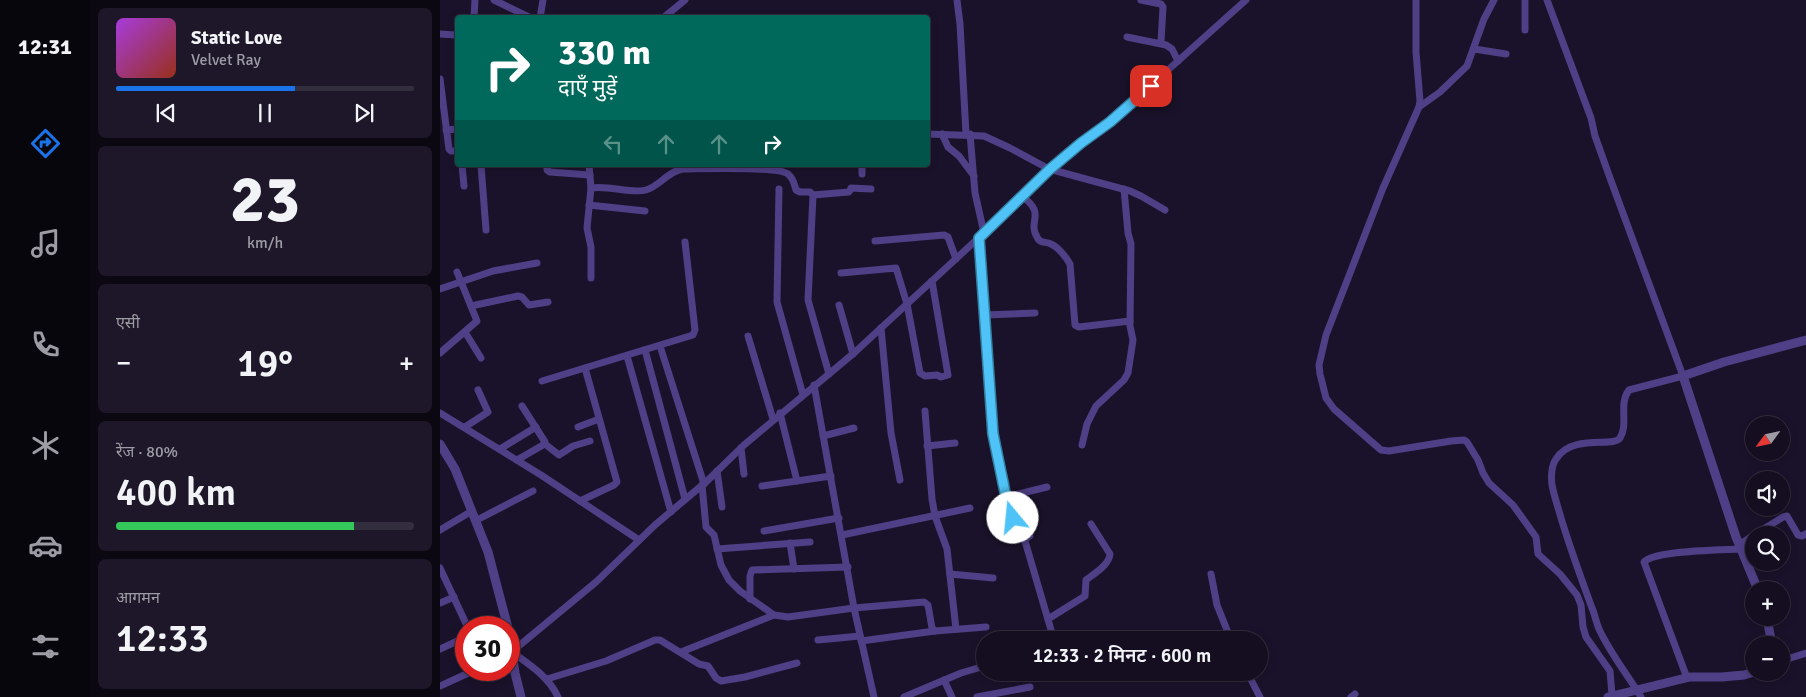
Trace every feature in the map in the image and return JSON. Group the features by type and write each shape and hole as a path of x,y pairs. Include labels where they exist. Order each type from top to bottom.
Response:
{"street":[{"path":"474,15 475,0"},
{"path":"494,0 525,15"},
{"path":"540,15 543,0"},
{"path":"667,15 685,0"},
{"path":"957,0 968,134 981,235 984,315 993,434 1006,497 1014,520 1023,519 1026,521 1030,536 1025,541 1051,631"},
{"path":"1141,0 1162,5 1161,42"},
{"path":"520,645 596,582 780,413 853,354 1049,170 1110,122 1246,0"},
{"path":"1416,0 1419,107 1383,188 1326,335 1319,365 1321,383 1328,401 1334,409 1381,450 1389,451 1464,440 1467,442 1489,483 1513,506 1535,535 1537,551 1540,557 1560,574 1577,595 1581,605 1583,628 1586,637 1610,671 1610,696 1639,693 1687,678 1745,675"},
{"path":"1419,107 1465,70 1470,62 1484,19 1494,0"},
{"path":"1525,0 1525,30"},
{"path":"1547,0 1592,118 1598,145 1683,376 1740,547 1754,581"},
{"path":"440,34 455,35"},
{"path":"1127,37 1161,42 1172,49 1178,62"},
{"path":"1474,49 1506,54"},
{"path":"440,79 448,148 455,151"},
{"path":"446,130 455,129"},
{"path":"930,134 984,136 1049,170 1142,196 1165,210"},
{"path":"942,134 948,147 959,156 974,176"},
{"path":"462,167 464,186"},
{"path":"481,167 486,230"},
{"path":"547,167 547,170 550,172 590,175"},
{"path":"589,167 591,188 587,228 591,247 592,278"},
{"path":"862,167 862,174"},
{"path":"591,188 601,187 643,191 676,171 683,169 770,170 787,174 794,181 796,190 810,192 813,195 846,192 850,191 851,188 871,189"},
{"path":"779,189 777,302 803,395"},
{"path":"1082,445 1087,424 1096,406 1127,377 1133,340 1130,321 1130,244 1124,190"},
{"path":"813,195 808,300 829,374"},
{"path":"1022,196 1032,203 1035,209 1035,233 1038,239 1051,244 1070,264 1075,325 1079,327 1130,321"},
{"path":"589,206 645,211"},
{"path":"875,241 944,235 948,237 956,259"},
{"path":"542,381 692,336 694,333 685,242"},
{"path":"440,289 500,270 537,263"},
{"path":"841,273 896,268 907,304 920,373 925,376 948,376 932,281"},
{"path":"440,354 477,321 457,272"},
{"path":"472,306 518,296 522,297 529,305 548,302"},
{"path":"839,305 853,354"},
{"path":"984,315 1035,312"},
{"path":"881,328 891,433 900,480"},
{"path":"466,332 481,358"},
{"path":"748,336 773,420"},
{"path":"1639,693 1609,648 1596,622 1553,492 1552,477 1556,459 1570,446 1599,441 1616,442 1619,440 1623,430 1624,400 1629,390 1806,340"},
{"path":"660,346 703,484 706,527 713,532 721,565 729,580 750,599 774,616"},
{"path":"645,350 686,499"},
{"path":"627,356 671,512"},
{"path":"580,501 616,483 585,368"},
{"path":"814,386 854,608 874,697"},
{"path":"465,427 488,412 478,390"},
{"path":"522,406 545,444 558,455 573,446 590,441"},
{"path":"925,411 935,516 947,549 956,629"},
{"path":"440,413 500,449 640,540"},
{"path":"780,413 798,481"},
{"path":"578,427 599,419"},
{"path":"500,449 536,427"},
{"path":"823,436 854,428"},
{"path":"927,446 955,443"},
{"path":"440,444 455,469 488,552 505,616"},
{"path":"517,460 545,444"},
{"path":"741,448 744,474"},
{"path":"717,471 722,507"},
{"path":"762,486 831,476"},
{"path":"1006,497 1047,487"},
{"path":"475,521 533,491"},
{"path":"842,535 970,508"},
{"path":"440,530 472,511"},
{"path":"1770,526 1787,516 1798,535 1806,534"},
{"path":"764,531 839,518"},
{"path":"1048,619 1085,596 1086,580 1107,563 1110,558 1110,554 1091,524"},
{"path":"718,549 810,542"},
{"path":"790,543 794,568"},
{"path":"1687,678 1644,562 1648,558 1670,554 1740,547 1745,543"},
{"path":"750,599 750,576 752,570 848,567"},
{"path":"440,569 463,616"},
{"path":"950,574 994,578"},
{"path":"1211,574 1219,612 1227,631"},
{"path":"440,604 454,597"},
{"path":"681,652 774,616 788,617 854,608 926,603 932,628 935,631"},
{"path":"818,640 986,627"},
{"path":"547,679 606,661 655,640 660,640 699,664 708,666 721,682 797,663"},
{"path":"440,649 455,642"},
{"path":"1790,659 1805,655"},
{"path":"520,660 547,679 558,697"},
{"path":"904,697 976,669"},
{"path":"440,686 455,679"},
{"path":"944,680 952,697"},
{"path":"517,681 520,697"},
{"path":"1252,681 1260,697"},
{"path":"977,697 1030,687"}],"route":[{"path":"1013,518 1006,497 993,434 979,238 1049,170 1110,122 1151,86"}]}
